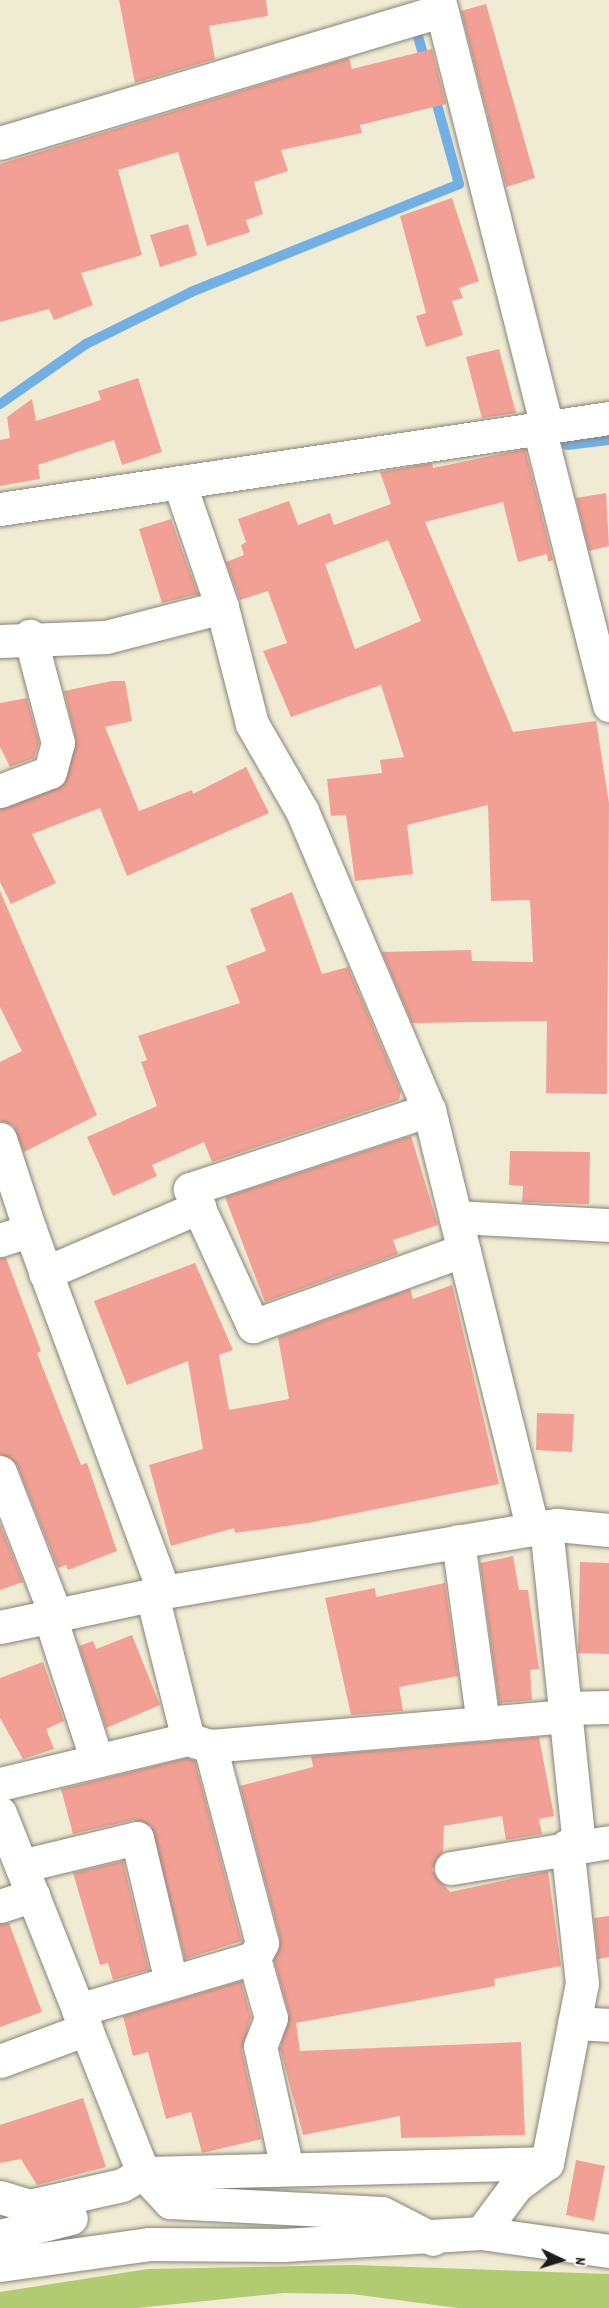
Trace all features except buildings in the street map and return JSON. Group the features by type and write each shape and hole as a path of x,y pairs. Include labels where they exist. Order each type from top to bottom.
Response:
{"street":[{"path":"0,143 439,5 609,705"},
{"path":"0,509 609,418"},
{"path":"179,482 222,607 252,724 302,812 429,1110 464,1250 540,1527 585,1844 582,1983 547,2163 516,2186 481,2233"},
{"path":"0,791 50,772 58,744 15,638 106,637 222,607"},
{"path":"429,1110 190,1189 253,1326 464,1250"},
{"path":"0,1139 15,1235 45,1273 158,1594 199,1742 262,1943 254,1958 271,2018 260,2046 287,2169"},
{"path":"45,1273 199,1207"},
{"path":"456,1217 609,1224"},
{"path":"0,1472 53,1616 97,1761"},
{"path":"0,1627 158,1594 540,1527 609,1530"},
{"path":"458,1541 483,1723"},
{"path":"0,1784 97,1761 199,1742 483,1723 609,1707"},
{"path":"0,1813 143,2173 170,2202 382,2213 433,2239"},
{"path":"0,1906 27,1880 137,1838 171,1982"},
{"path":"451,1868 585,1844"},
{"path":"0,2061 82,2019 171,1982 254,1958"},
{"path":"574,2023 609,2025"},
{"path":"0,2197 29,2206 122,2184 143,2173 547,2163"},
{"path":"0,2236 125,2203 143,2173"},
{"path":"0,2265 149,2244 433,2239 481,2233 609,2251"}],"green space":[{"path":"354,2265 609,2274 609,2308 458,2308 352,2294 284,2293 137,2308 0,2308 0,2292 148,2269"}],"waterway":[{"path":"417,33 426,64"},
{"path":"0,404 86,344 191,292 459,184 434,94"},
{"path":"567,445 609,440"}]}
